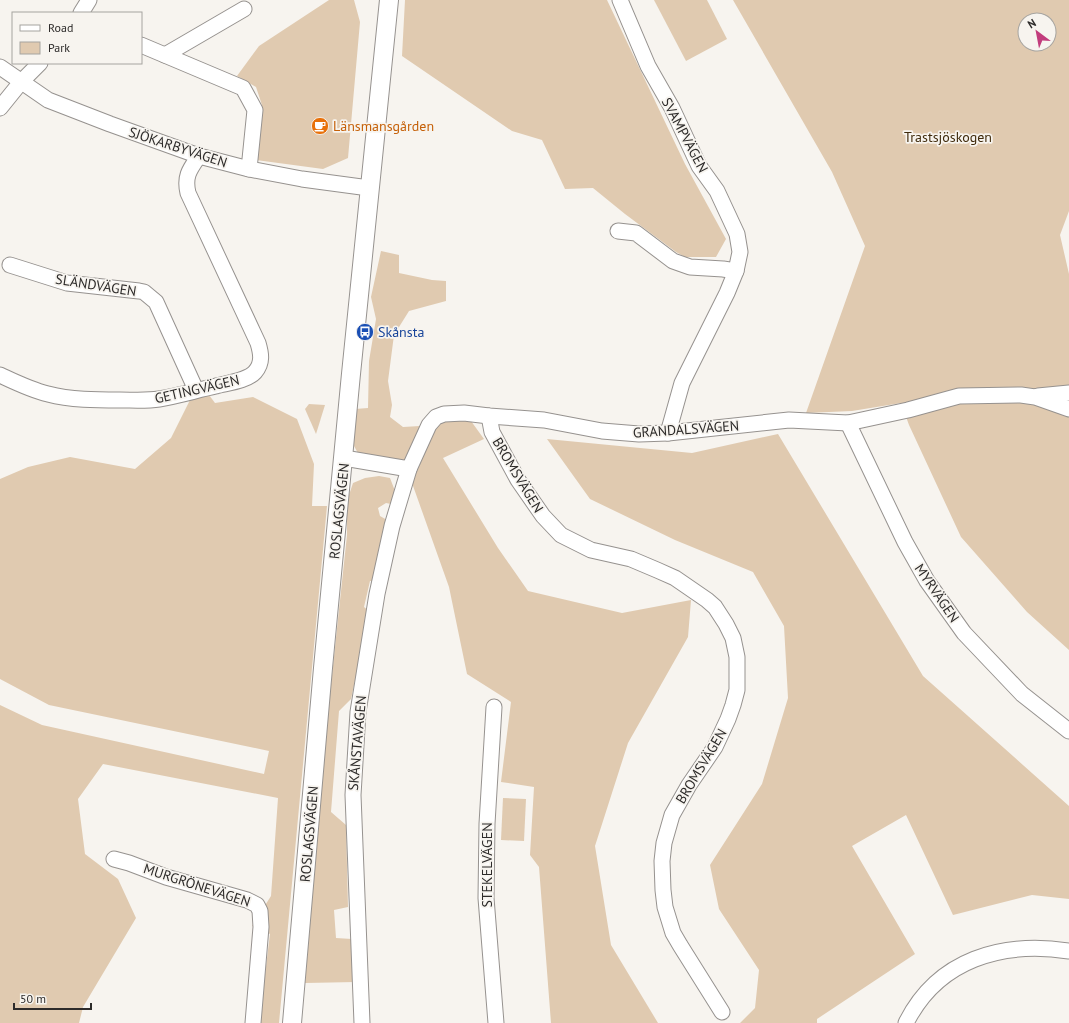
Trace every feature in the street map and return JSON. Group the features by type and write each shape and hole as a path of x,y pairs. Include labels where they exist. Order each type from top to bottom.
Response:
{"main road":[{"name":"ROSLAGSVÄGEN","path":"292,1023 324,662 388,0"}],"street":[{"path":"82,12 89,0"},
{"name":"SVAMPVÄGEN","path":"620,0 648,66 672,108 700,166 717,191 737,234 740,252 736,271 727,293 682,383 668,433"},
{"path":"165,55 244,9"},
{"path":"142,45 243,88 255,110 249,169"},
{"path":"0,108 39,64"},
{"name":"SJÖKARBYVÄGEN","path":"0,67 48,100 173,148 249,169 369,188"},
{"name":"GETINGVÄGEN","path":"0,375 23,386 43,393 70,398 144,401 169,398 234,381 250,376 257,369 261,359 258,343 188,193 186,182 188,174 199,156"},
{"path":"618,231 636,233 673,261 690,267 736,271"},
{"name":"SLÄNDVÄGEN","path":"10,265 67,283 144,292 156,302 196,390"},
{"name":"GRANDALSVÄGEN","path":"1035,397 1069,393"},
{"name":"GRANDALSVÄGEN","path":"409,468 429,425 436,417 444,414 464,413 544,420 602,431 639,434 668,433 790,420 848,423 908,410 959,396 1021,395 1035,397 1069,409"},
{"name":"BROMSVÄGEN","path":"489,416 492,432 518,480 542,516 561,535 591,550 631,559 674,578 715,607 726,624 732,638 737,657 738,670 737,690 733,705 715,747 689,785 672,815 664,843 662,861 665,907 673,933 722,1012"},
{"name":"MYRVÄGEN","path":"848,423 905,542 927,581 964,633 1022,694 1069,731"},
{"path":"344,458 409,468"},
{"name":"SKÅNSTAVÄGEN","path":"362,1023 353,795 358,712 377,594 392,526 409,468"},
{"name":"STEKELVÄGEN","path":"494,706 487,824 486,898 496,1023"},
{"name":"MURGRÖNEVÄGEN","path":"114,859 166,877 246,900 257,905 260,911 261,927 253,1023"},
{"path":"906,1023 922,998 939,980 970,961 985,955 1031,948 1069,951"}],"green space":[{"path":"329,0 354,0 360,22 348,158 323,169 256,160 262,105 256,87 237,76 259,46"},
{"path":"405,0 607,0 685,164 726,239 716,257 685,257 625,214 593,188 565,189 542,140 512,131 402,56"},
{"path":"654,0 707,0 727,39 686,61"},
{"name":"Trastsjöskogen","path":"733,0 1069,0 1069,211 1060,235 1069,274 1069,650 1027,612 961,537 909,425 901,403 852,411 806,413 865,246 832,172"},
{"path":"381,251 399,255 399,273 432,280 446,281 446,301 409,311 394,335 388,381 392,405 390,417 403,427 420,426 409,457 402,461 359,455 354,446 353,432 355,409 368,408 369,361 376,319 371,297"},
{"path":"209,395 215,403 253,397 297,419 314,464 312,506 327,506 279,1023 259,1023 270,934 252,926 271,896 278,798 103,764 78,799 85,854 118,879 136,918 83,1007 79,1023 0,1023 0,705 42,725 264,774 269,751 49,705 0,679 0,479 28,467 70,457 135,469 171,438 190,400"},
{"path":"309,404 325,405 316,434 305,409"},
{"path":"458,418 471,421 484,439 443,458 498,548 528,591 622,613 691,600 688,637 628,743 595,846 611,945 658,1023 551,1023 539,867 530,855 534,787 501,782 511,702 467,674 449,587 412,483 437,424"},
{"path":"778,434 923,676 1069,806 1069,899 1032,895 953,915 906,815 852,846 915,954 817,1019 817,1023 740,1023 755,1008 759,970 719,909 710,865 762,784 788,698 784,626 753,572 675,540 590,499 547,439 692,453"},
{"path":"379,476 390,478 395,491 396,505 386,503 378,508 380,516 387,520 377,581 370,581 364,607 370,612 351,699 339,711 331,812 346,825 348,907 334,910 336,938 352,939 356,982 305,983 327,722 347,535 347,501 353,483 365,478"},
{"path":"503,798 526,799 524,841 501,840"}],"place":[{"name":"Länsmansgården","path":"320,126"},
{"name":"Skånsta","path":"365,332"}]}
